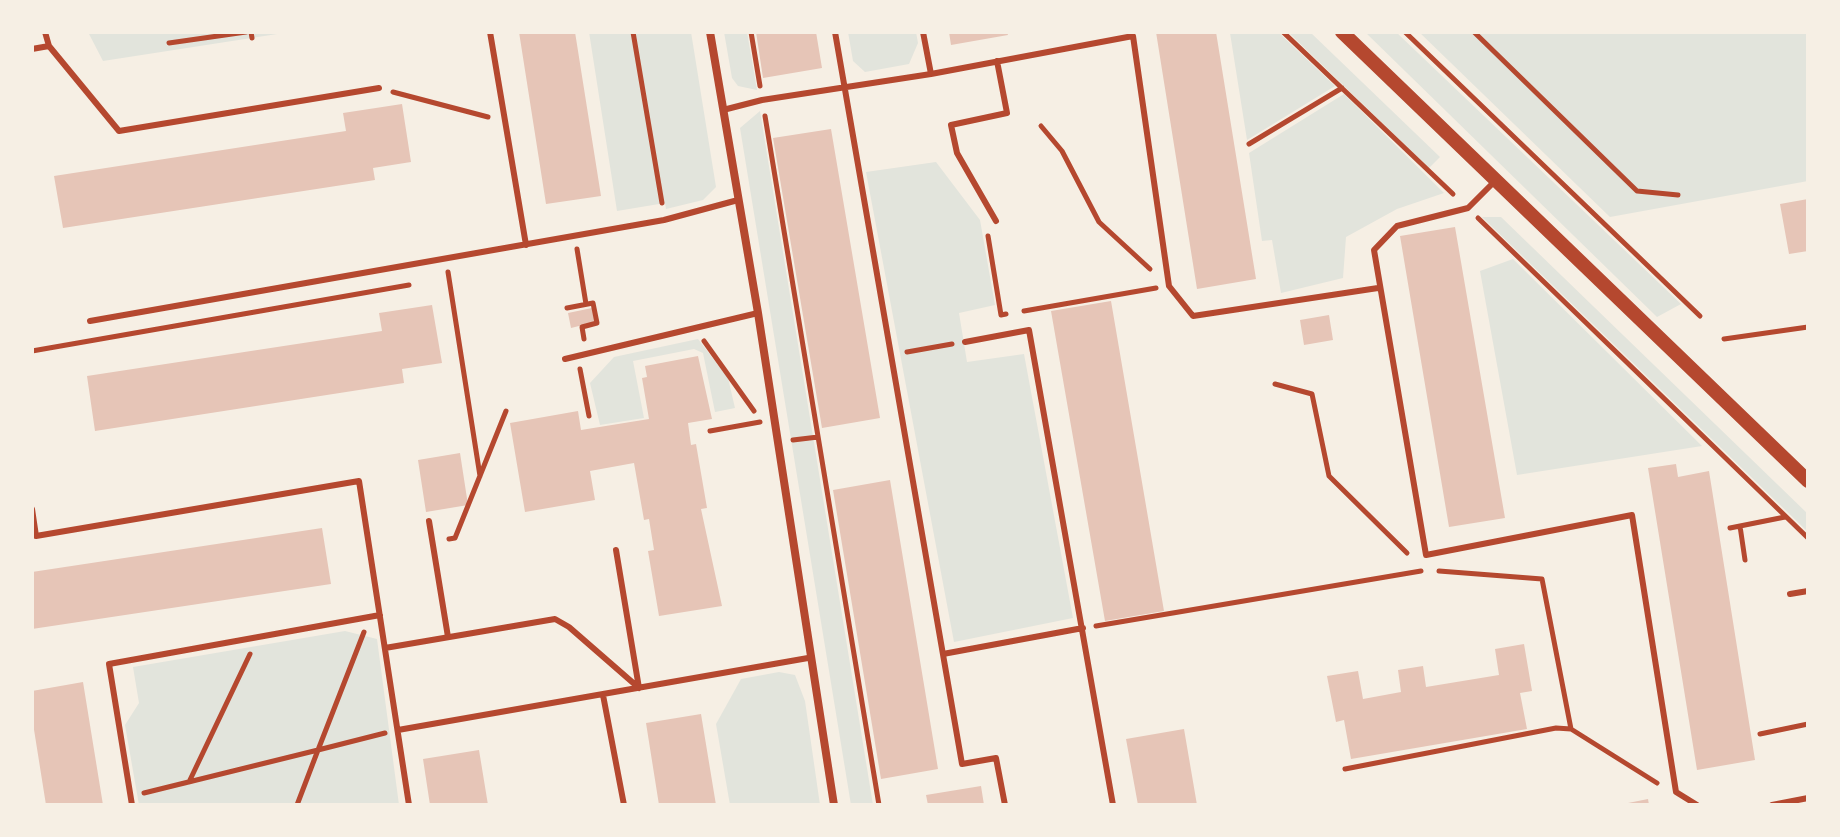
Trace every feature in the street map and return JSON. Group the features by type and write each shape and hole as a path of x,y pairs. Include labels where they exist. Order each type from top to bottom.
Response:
{"street":[{"path":"710,32 758,313 808,658 834,805"},
{"path":"1342,32 1808,481"}],"lane":[{"path":"45,32 49,46 119,131 379,88"},
{"path":"490,32 526,245"},
{"path":"835,32 962,764 996,758 1005,805"},
{"path":"923,32 931,74"},
{"path":"723,110 762,100 931,74 1133,36 1169,286 1193,316 1378,288"},
{"path":"32,49 49,46"},
{"path":"996,221 957,153 951,125 1007,113 997,61"},
{"path":"1495,181 1468,208 1397,226 1374,250 1378,288 1426,555 1632,515 1676,792 1697,805"},
{"path":"90,321 664,220 738,200"},
{"path":"565,359 758,313"},
{"path":"965,342 1029,330 1113,805"},
{"path":"32,509 36,536 359,481 409,805"},
{"path":"429,521 448,637"},
{"path":"616,550 639,688"},
{"path":"1790,594 1808,591"},
{"path":"132,805 109,664 380,615"},
{"path":"385,648 555,619 569,627 639,688"},
{"path":"943,654 1083,628"},
{"path":"398,730 808,658"},
{"path":"603,695 624,805"},
{"path":"1772,805 1808,798"}],"path":[{"path":"633,32 664,220"},
{"path":"751,32 879,805"},
{"path":"1283,32 1808,538"},
{"path":"1405,32 1700,316"},
{"path":"1474,32 1637,191 1678,195"},
{"path":"169,43 250,34"},
{"path":"379,88 505,121"},
{"path":"1249,144 1342,88"},
{"path":"1041,126 1062,151 1099,222 1169,286"},
{"path":"981,196 1001,315 1169,286"},
{"path":"575,236 586,304"},
{"path":"446,259 480,476"},
{"path":"434,281 449,278"},
{"path":"32,351 419,284"},
{"path":"567,308 593,303 597,323 582,327 588,354"},
{"path":"1724,339 1808,327"},
{"path":"695,328 761,421"},
{"path":"891,355 965,342"},
{"path":"578,357 589,416"},
{"path":"1275,384 1312,394 1329,476 1425,570"},
{"path":"432,541 455,538 506,411"},
{"path":"1730,528 1786,517"},
{"path":"1740,526 1745,560"},
{"path":"1083,628 1425,570 1542,579 1571,729"},
{"path":"297,805 370,616"},
{"path":"188,783 258,636"},
{"path":"1760,734 1808,724"},
{"path":"1345,769 1556,728 1571,729 1638,773 1676,792"},
{"path":"169,788 398,730"}],"shaded area":[{"path":"88,32 290,32 103,61"},
{"path":"589,32 691,32 716,187 703,200 666,209 665,203 617,211"},
{"path":"724,32 747,32 757,90 738,86 732,78"},
{"path":"848,32 916,32 918,43 909,64 865,72 853,61"},
{"path":"1278,32 1335,86 1247,140 1230,33"},
{"path":"1288,32 1310,32 1440,157 1429,168"},
{"path":"1365,32 1396,32 1681,304 1657,317"},
{"path":"1419,32 1808,32 1808,181 1610,217"},
{"path":"1344,94 1444,193 1397,209 1346,237 1343,278 1281,293 1272,240 1262,241 1249,153"},
{"path":"760,111 873,805 851,805 740,128"},
{"path":"936,162 980,220 995,305 959,313 967,362 1024,354 1073,618 954,642 866,172"},
{"path":"1482,217 1501,217 1808,514 1808,532"},
{"path":"1513,259 1702,446 1517,475 1480,271"},
{"path":"698,339 728,378 735,408 715,412 703,353 694,349 633,361 644,418 600,425 590,383 614,357"},
{"path":"345,631 377,639 399,805 139,805 125,725 139,703 133,667"},
{"path":"779,672 795,675 805,701 820,805 730,805 716,724 741,679"}],"building":[{"path":"519,32 575,32 601,196 546,204"},
{"path":"756,32 816,32 822,68 763,78"},
{"path":"949,32 1007,32 1008,35 951,45"},
{"path":"1156,32 1216,32 1256,279 1197,289"},
{"path":"402,104 411,162 373,168 375,180 63,228 54,176 346,131 343,113"},
{"path":"831,129 880,418 822,428 773,138"},
{"path":"1808,199 1808,251 1789,254 1780,204"},
{"path":"1455,227 1505,518 1449,527 1400,236"},
{"path":"1111,301 1164,611 1105,621 1051,311"},
{"path":"432,305 442,363 402,369 404,383 95,431 87,376 382,331 379,313"},
{"path":"592,308 595,322 571,328 568,313"},
{"path":"1329,315 1333,340 1304,345 1300,320"},
{"path":"698,356 712,419 688,423 691,445 696,444 707,508 701,509 722,606 659,616 648,551 654,550 649,519 644,520 634,463 590,471 595,500 525,512 510,423 578,411 581,430 649,419 642,378 647,377 645,366"},
{"path":"460,453 468,505 426,512 418,460"},
{"path":"1676,464 1678,477 1709,471 1755,760 1697,770 1648,468"},
{"path":"890,480 938,769 881,779 833,490"},
{"path":"322,528 331,584 32,629 32,572"},
{"path":"1524,644 1532,691 1520,693 1527,729 1351,759 1344,720 1336,722 1327,676 1358,671 1363,699 1401,692 1398,670 1423,666 1426,687 1499,675 1495,649"},
{"path":"83,682 103,805 46,805 32,717 32,691"},
{"path":"701,714 716,805 659,805 646,723"},
{"path":"1184,729 1197,805 1138,805 1126,739"},
{"path":"479,750 488,805 430,805 423,759"},
{"path":"981,786 984,805 928,805 926,795"},
{"path":"1648,799 1649,805 1623,805 1623,804"}]}
